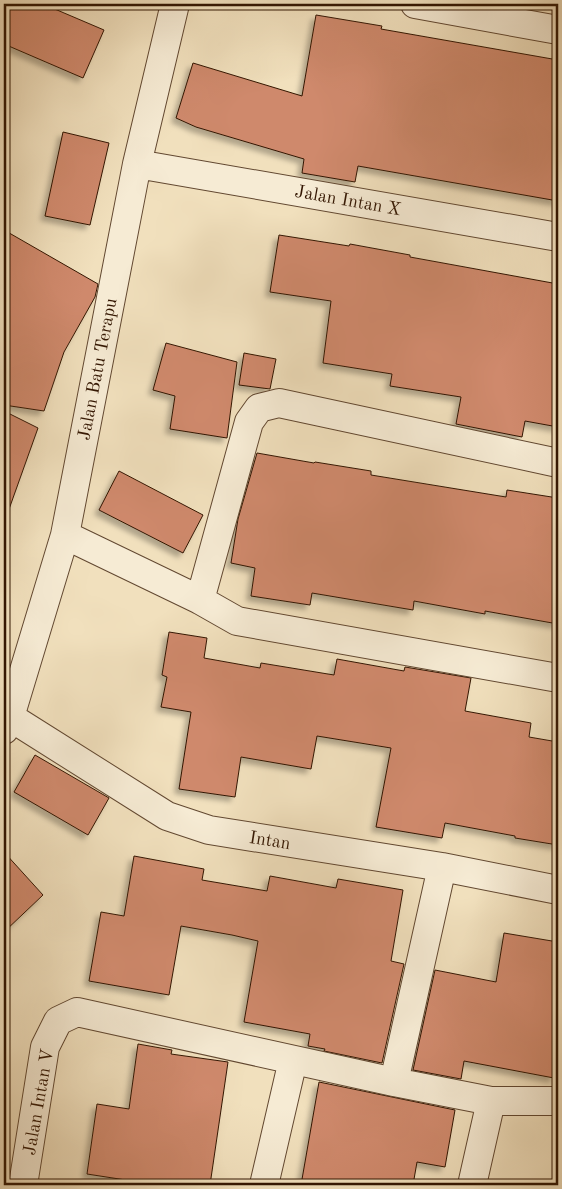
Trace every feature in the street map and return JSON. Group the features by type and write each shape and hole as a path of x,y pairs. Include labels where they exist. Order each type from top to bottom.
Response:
{"street":[{"name":"Jalan Batu Terapu","path":"7,723 65,535 137,164 175,4"},
{"path":"415,4 558,30"},
{"name":"Jalan Intan X","path":"137,164 558,237"},
{"path":"200,600 249,422 259,408 280,403 558,463"},
{"path":"65,535 200,600 238,621 558,678"},
{"name":"Intan","path":"7,723 166,816 209,830 442,867 558,890"},
{"path":"394,1082 442,867"},
{"name":"Jalan Intan V","path":"23,1185 45,1047 58,1021 77,1012 293,1060"},
{"path":"264,1185 293,1060 491,1101 558,1102"},
{"path":"472,1185 491,1101"}],"building":[{"path":"4,4 43,4 104,30 83,78 4,44"},
{"path":"316,15 382,26 381,29 558,60 558,201 358,166 355,182 302,173 304,159 196,127 176,118 193,63 302,96"},
{"path":"63,132 109,143 90,225 45,216"},
{"path":"4,230 98,284 95,297 64,352 44,411 4,405"},
{"path":"279,235 349,246 350,244 558,284 558,427 525,421 522,437 456,424 461,397 390,386 392,374 323,363 331,301 270,292"},
{"path":"166,343 237,362 227,438 170,429 175,396 153,390"},
{"path":"244,353 276,359 270,389 239,385"},
{"path":"4,411 38,428 8,512 4,511"},
{"path":"257,453 371,471 371,475 506,497 507,490 558,498 558,624 485,611 485,614 414,601 413,610 312,593 310,605 251,596 255,568 231,563 238,519"},
{"path":"119,471 203,515 183,553 99,510"},
{"path":"169,632 207,638 204,658 260,668 261,663 334,675 337,659 404,671 405,667 471,678 465,711 531,723 529,737 558,742 558,845 445,823 442,838 376,827 391,748 317,736 311,769 241,757 235,797 179,789 191,712 161,707 167,677 162,675"},
{"path":"35,755 109,798 88,835 14,792"},
{"path":"4,852 43,895 4,932"},
{"path":"134,856 204,869 202,880 267,891 270,876 336,888 338,879 403,890 391,961 404,964 382,1063 308,1046 310,1034 244,1022 258,941 181,926 169,995 89,981 101,912 124,916"},
{"path":"504,933 558,942 558,1055 554,1078 464,1061 461,1079 413,1070 435,970 496,982"},
{"path":"138,1044 172,1050 171,1054 228,1062 210,1185 158,1185 87,1174 97,1104 129,1109"},
{"path":"319,1082 455,1110 445,1167 417,1162 413,1185 301,1185"}]}
